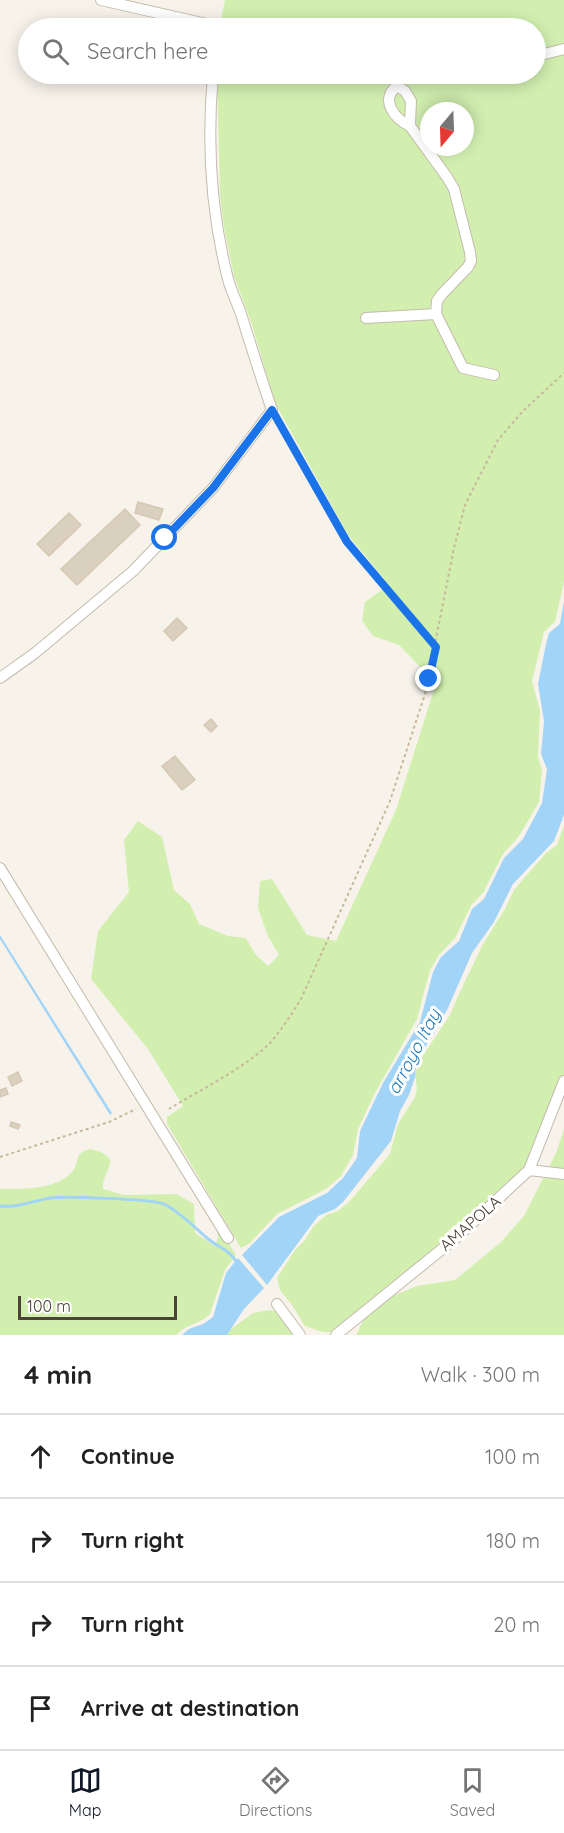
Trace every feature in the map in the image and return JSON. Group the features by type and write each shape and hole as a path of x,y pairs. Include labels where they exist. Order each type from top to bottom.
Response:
{"street":[{"path":"101,0 177,18"},
{"path":"546,54 564,49"},
{"path":"0,678 35,653 133,571 213,488 272,410 228,281 218,229 212,153 212,84"},
{"path":"410,126 411,101 405,91 397,86 393,88 389,96 389,104 397,119 410,126 454,189 470,252 471,261 468,267 437,301 436,314 463,368 494,375"},
{"path":"366,318 436,314"},
{"path":"0,868 228,1238"},
{"name":"AMAPOLA","path":"336,1335 457,1237 529,1170 564,1082"},
{"path":"529,1170 564,1174"},
{"path":"277,1304 300,1335"}],"path":[{"path":"169,1109 239,1066 266,1046 283,1029 301,999 390,801 425,694 436,647 447,580 465,505 498,440 523,411 564,373"},
{"path":"272,410 347,542 436,647"},
{"path":"0,1157 109,1122 147,1104"}],"green space":[{"path":"225,0 564,0 564,582 555,622 544,632 532,681 540,711 538,757 542,770 539,802 519,836 503,854 483,893 472,904 455,938 439,955 430,970 417,1019 376,1091 358,1129 353,1155 341,1176 326,1189 277,1214 250,1243 241,1248 167,1124 167,1117 183,1106 148,1049 91,979 98,931 129,892 124,840 138,821 162,837 174,890 190,904 199,924 228,936 246,938 255,954 268,966 279,955 268,936 258,908 260,881 272,879 307,935 336,941 396,810 436,683 399,645 373,636 362,621 365,602 386,587 385,580 348,535 275,403 252,325 234,276 220,196 217,84 546,84 546,18 221,18"},
{"path":"564,825 564,1088 536,1158 471,1219 450,1230 428,1258 337,1332 323,1332 305,1326 280,1290 277,1278 313,1227 326,1215 338,1211 349,1202 390,1154 398,1124 415,1097 417,1088 415,1074 422,1057 450,1015 483,944 514,890 546,853 557,845"},
{"path":"564,1129 564,1335 356,1335 368,1311 383,1300 417,1286 455,1280 501,1242 524,1216 556,1153"},
{"path":"91,1149 103,1153 110,1159 103,1189 124,1195 176,1194 194,1204 195,1233 215,1246 217,1231 223,1234 236,1255 225,1270 210,1314 184,1328 177,1335 0,1335 0,1189 38,1187 57,1182 72,1172 81,1153"},
{"path":"270,1310 287,1314 298,1335 223,1335 253,1313"}],"water":[{"name":"arroyo Itay","path":"564,601 564,815 554,841 513,884 494,922 472,953 448,1008 420,1054 409,1095 400,1111 391,1141 343,1202 335,1209 318,1216 267,1285 242,1255 279,1217 327,1193 343,1178 357,1158 360,1131 383,1083 420,1022 433,972 441,957 459,941 472,909 484,899 504,858 523,839 542,803 547,769 541,754 544,721 538,684 549,633 560,624"},
{"path":"0,935 112,1113 110,1115 0,939"},
{"path":"238,1258 264,1288 244,1309 227,1335 182,1335 213,1317 226,1273"}],"building":[{"path":"138,502 163,509 159,520 135,513"},
{"path":"125,509 140,525 77,585 61,569"},
{"path":"69,513 81,525 49,556 37,544"},
{"path":"177,618 187,628 173,641 164,631"},
{"path":"211,719 217,726 211,732 204,725"},
{"path":"175,756 195,780 182,790 162,766"},
{"path":"18,1072 22,1081 12,1086 8,1077"},
{"path":"6,1088 8,1094 0,1097 0,1090"},
{"path":"11,1122 20,1125 18,1129 10,1126"}],"waterway":[{"path":"0,1206 19,1205 58,1197 157,1202 181,1215 212,1242 227,1251 238,1264"}],"route":[{"path":"165,538 213,488 272,410 347,542 436,647 429,679"}]}
